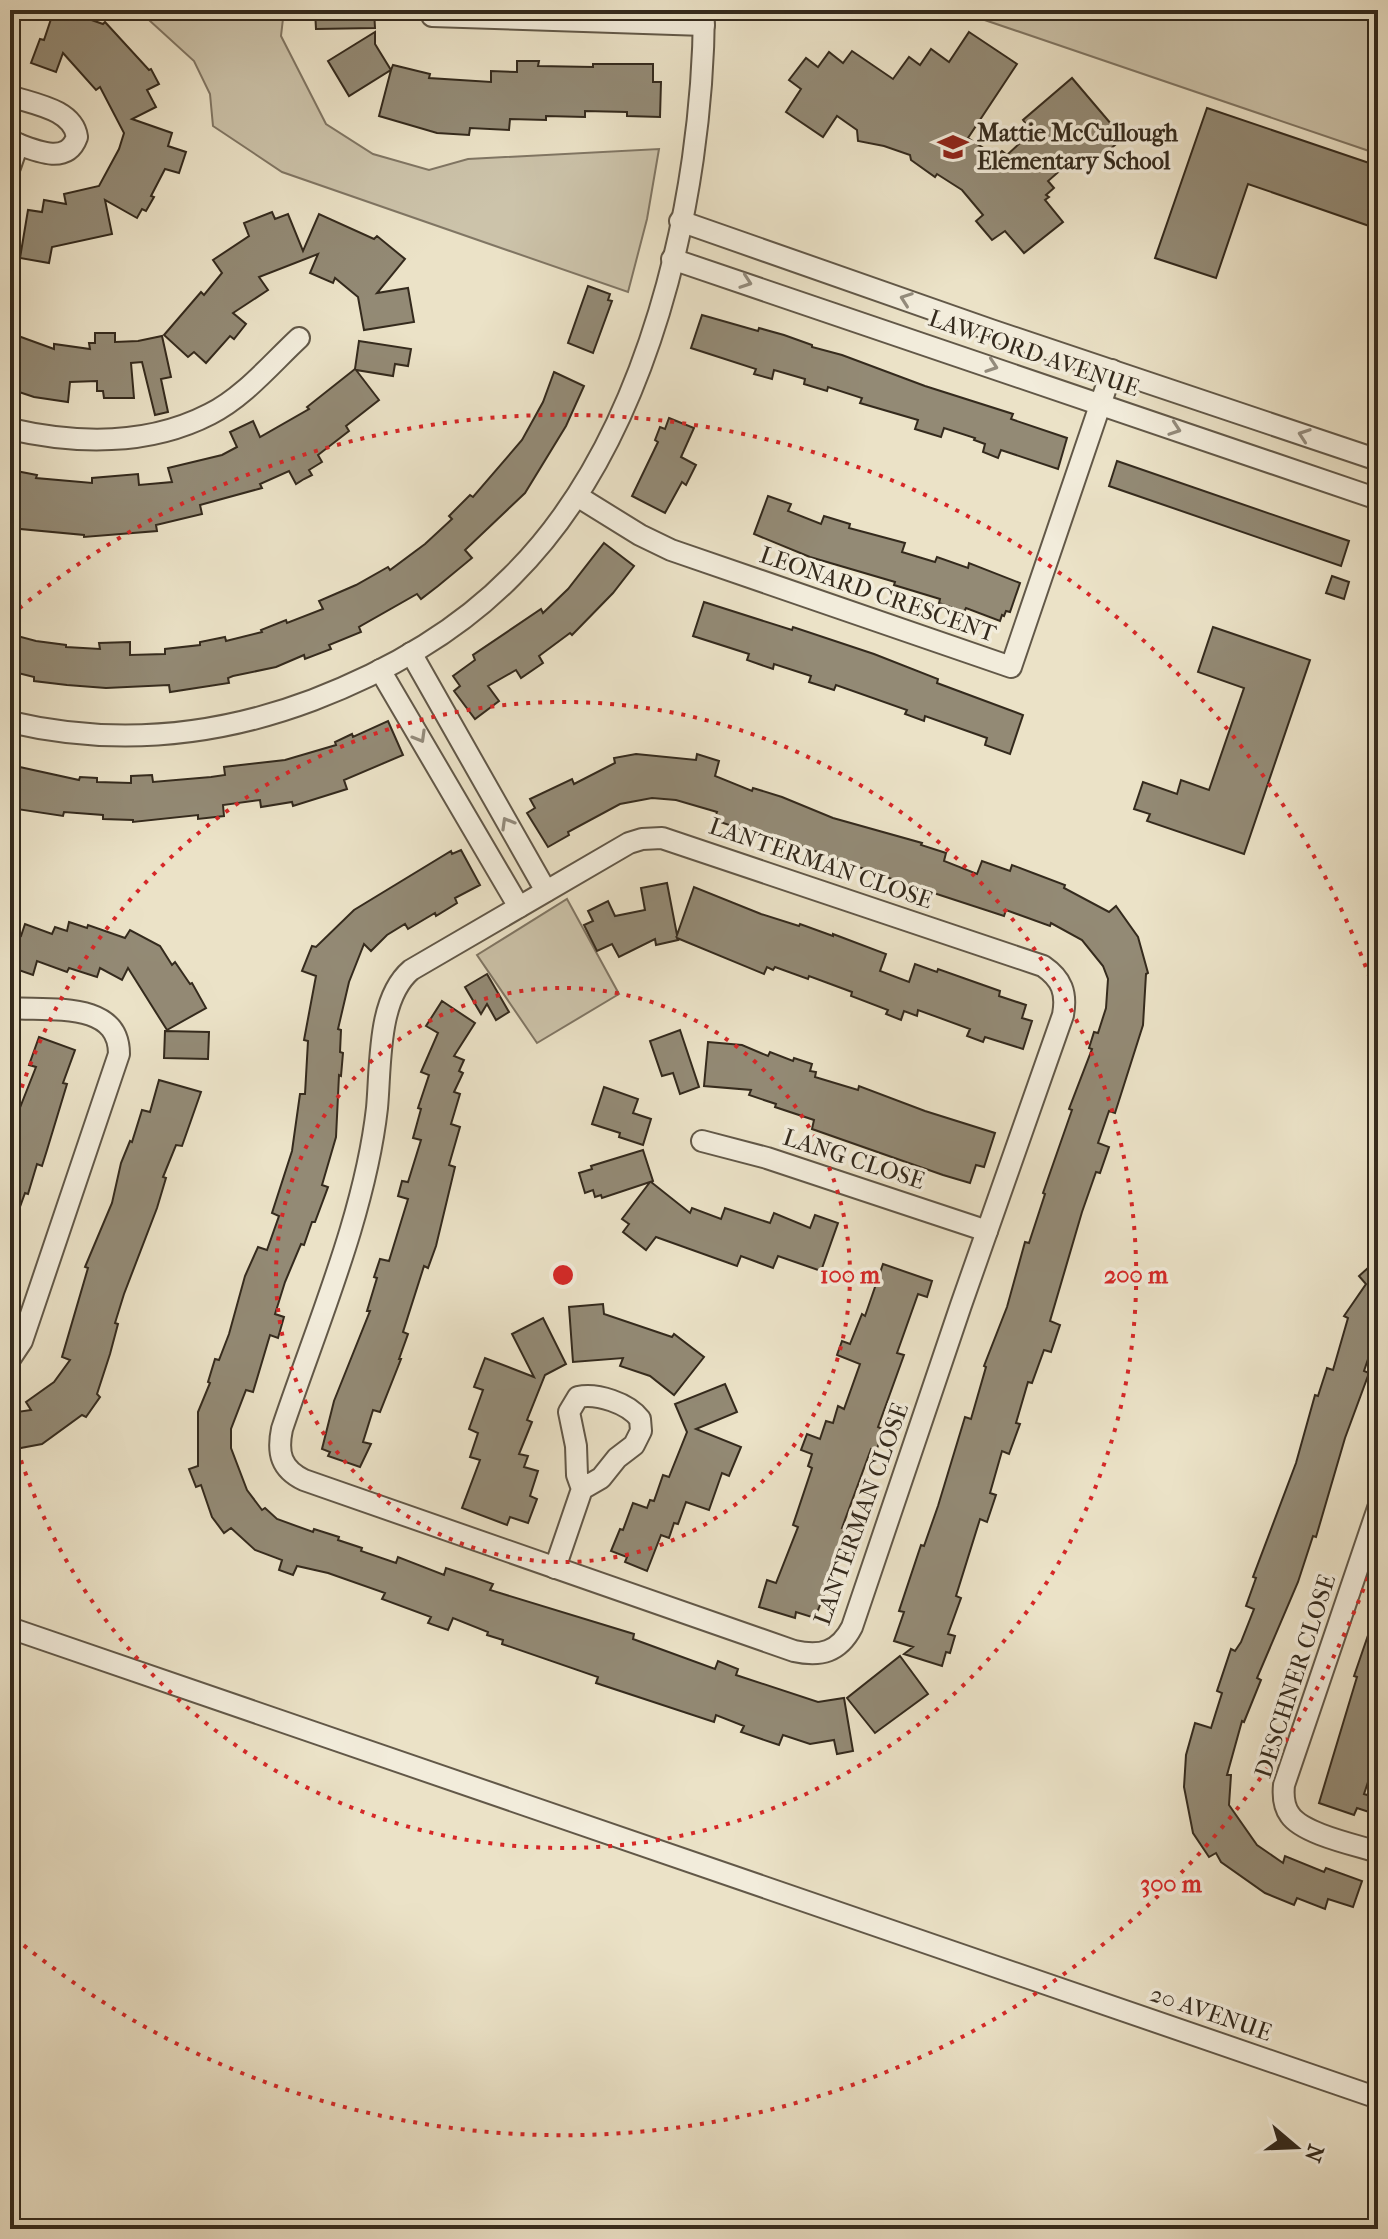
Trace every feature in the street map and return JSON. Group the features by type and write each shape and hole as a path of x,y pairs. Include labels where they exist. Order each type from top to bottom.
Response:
{"street":[{"path":"10,722 54,731 107,736 165,735 272,716 350,686 411,653 468,616 511,577 552,532 577,496 631,391 661,304 692,151 704,18 432,16"},
{"path":"10,96 62,114 76,127 77,137 68,151 53,155 14,142 10,167"},
{"name":"LAWFORD AVENUE","path":"680,221 1378,460"},
{"name":"LAWFORD AVENUE","path":"672,259 1378,499"},
{"path":"10,429 55,438 100,439 148,434 179,426 210,414 229,401 299,338"},
{"name":"LEONARD CRESCENT","path":"577,496 671,550 1011,667 1112,370"},
{"path":"411,653 546,891"},
{"path":"380,670 519,907"},
{"name":"LANTERMAN CLOSE","path":"662,838 1043,966 1061,983 1065,993 1063,1015 852,1627 836,1648 813,1654 794,1651 304,1480 287,1470 280,1452 282,1429 369,1163 388,1003 400,980 411,970 519,907 629,843 662,838"},
{"path":"10,1008 95,1015 109,1024 119,1043 116,1067 22,1341 10,1359"},
{"name":"LANG CLOSE","path":"702,1141 767,1158 987,1231"},
{"path":"555,1568 582,1489 577,1475 576,1446 569,1412 578,1397 592,1396 632,1410 642,1425 639,1439 634,1445 617,1458 601,1478 582,1489"},
{"name":"DESCHNER CLOSE","path":"1378,1508 1283,1795 1289,1814 1303,1826 1378,1852"},
{"name":"20 AVENUE","path":"10,1628 1378,2098"}],"shaded area":[{"path":"138,10 284,10 281,36 326,124 373,154 429,170 468,159 659,149 647,219 628,292 282,172 213,126 210,94 194,61"},
{"path":"975,10 1378,10 1378,154 973,16"},
{"path":"567,899 619,994 537,1043 477,955"}],"building":[{"path":"54,10 63,10 103,24 105,22 151,69 159,84 147,90 156,107 132,119 172,133 168,146 186,152 179,173 165,169 146,211 142,209 137,218 105,200 112,234 52,247 49,263 20,258 28,210 42,212 44,200 66,204 64,194 99,186 124,133 100,87 96,90 63,53 56,72 31,63 40,39 44,40"},
{"path":"315,10 374,10 375,28 316,29"},
{"path":"375,32 375,44 391,70 349,96 328,61"},
{"path":"969,32 1017,64 968,138 996,156 1002,151 1007,155 1032,132 1023,120 1072,78 1123,138 1090,167 1079,154 1048,181 1054,188 1045,200 1063,222 1024,253 1005,231 992,240 976,221 983,215 962,190 937,174 935,177 911,160 910,155 858,141 857,130 837,116 823,137 786,112 801,89 789,80 806,58 818,67 829,52 843,63 852,51 893,79 909,57 920,65 931,49 949,62"},
{"path":"517,61 539,61 538,66 653,64 653,82 661,82 660,117 585,111 585,117 510,119 509,130 470,128 469,135 437,133 379,116 393,65 430,74 429,78 491,82 491,71 517,72"},
{"path":"1207,108 1378,166 1378,229 1248,184 1216,278 1155,258"},
{"path":"272,212 275,219 288,214 303,251 319,214 374,239 377,236 405,259 377,293 408,288 414,322 364,330 358,297 335,278 333,283 310,273 318,254 259,277 268,290 233,313 246,324 234,339 230,336 206,363 194,352 188,357 164,335 222,273 213,260 249,236 244,223"},
{"path":"588,286 610,294 608,300 612,301 593,353 568,343"},
{"path":"702,315 784,335 1013,414 1011,419 1067,438 1058,469 1001,450 998,458 983,452 985,444 975,438 944,428 941,437 915,429 918,420 860,403 862,398 828,387 827,391 804,384 805,379 774,370 772,379 754,374 756,369 691,348"},
{"path":"10,333 54,349 54,344 90,349 89,343 95,343 95,333 115,333 115,342 162,336 171,377 161,379 168,412 155,415 142,362 131,363 134,398 104,398 103,391 97,391 97,381 70,382 68,402 34,397 10,389"},
{"path":"359,341 411,349 408,366 395,364 393,376 356,370 379,400 346,426 349,431 318,455 322,462 309,470 312,475 296,484 289,471 260,484 262,488 200,505 202,514 156,525 157,531 84,537 10,528 10,488 16,471 37,475 36,478 92,483 92,478 138,474 139,485 172,482 168,468 222,455 237,447 230,432 253,421 260,437 309,409 307,407 355,369"},
{"path":"554,372 584,386 566,426 525,493 465,550 472,558 438,586 421,599 417,594 359,627 361,632 329,645 331,649 305,659 304,655 276,667 233,676 228,678 229,683 170,692 169,685 106,688 67,685 34,681 34,677 10,671 10,634 66,647 100,649 99,643 130,642 130,655 165,654 165,649 200,645 200,642 225,637 226,641 262,632 286,620 287,623 323,609 319,601 388,567 390,570 452,519 449,516 470,495 473,497 522,440 543,402"},
{"path":"669,418 694,428 681,457 696,465 686,485 682,482 665,513 632,496 658,442 655,440 660,427 665,429"},
{"path":"1117,461 1349,541 1341,566 1109,486"},
{"path":"768,496 791,504 788,511 821,524 824,516 850,524 849,528 905,543 902,552 935,562 937,557 968,568 969,563 1020,583 1010,612 1006,611 1000,621 966,608 964,612 939,603 940,599 894,585 895,582 810,557 754,534"},
{"path":"604,543 634,566 613,593 572,635 570,633 539,656 543,663 521,678 516,670 488,686 499,701 475,719 454,691 460,686 453,676 475,660 473,655 541,609 543,613 568,589"},
{"path":"1332,576 1349,582 1344,599 1326,593"},
{"path":"704,602 874,654 938,679 937,683 1023,715 1010,754 985,745 987,738 925,716 924,721 905,714 907,710 836,685 834,690 809,682 811,676 774,664 773,669 747,660 749,654 693,636"},
{"path":"1213,627 1310,660 1244,854 1147,821 1150,814 1134,809 1143,782 1177,794 1181,780 1209,790 1244,688 1198,672"},
{"path":"388,721 403,755 344,780 347,789 293,806 292,802 261,807 260,800 223,805 224,816 198,819 198,815 133,822 103,819 103,815 64,812 63,816 10,808 10,787 15,766 79,780 80,777 97,778 97,782 131,783 131,776 152,775 153,782 211,777 225,775 224,767 285,760 336,745 335,742 352,734 353,737"},
{"path":"636,754 696,760 697,754 719,761 715,776 752,791 753,788 782,797 833,818 922,843 946,853 944,861 977,874 982,861 1010,871 1012,865 1065,885 1064,888 1109,912 1116,906 1138,937 1148,973 1143,1025 1115,1113 1109,1111 1098,1143 1109,1147 1100,1173 1096,1172 1082,1212 1050,1321 1060,1325 1051,1352 1044,1350 1032,1383 1028,1382 1016,1423 1020,1424 1009,1454 1002,1451 990,1493 996,1495 987,1522 980,1519 956,1596 961,1598 948,1634 955,1636 942,1666 904,1654 913,1647 894,1641 904,1612 899,1611 938,1506 965,1417 971,1419 984,1366 1007,1307 1025,1242 1029,1243 1072,1110 1069,1109 1092,1049 1089,1048 1094,1032 1098,1033 1106,1008 1108,979 1103,966 1082,940 1051,923 1050,926 1006,910 1004,916 793,843 792,849 770,842 771,839 714,820 717,812 676,800 652,798 620,804 568,832 569,835 548,847 527,813 535,808 530,799 572,779 574,784 615,763 614,758"},
{"path":"461,850 480,885 455,898 457,903 436,916 435,913 408,929 405,924 387,935 371,951 364,944 349,982 338,1029 341,1030 340,1052 343,1053 336,1137 322,1185 328,1187 315,1222 312,1222 304,1245 301,1244 285,1282 275,1314 284,1317 278,1338 270,1335 253,1392 246,1390 231,1429 231,1448 247,1490 262,1510 265,1508 277,1519 313,1532 314,1529 339,1537 338,1540 362,1548 361,1551 396,1563 398,1557 444,1575 446,1568 493,1584 490,1590 634,1634 633,1639 715,1669 718,1661 738,1669 736,1675 818,1702 844,1698 853,1751 837,1754 834,1740 810,1744 783,1735 779,1745 741,1732 744,1726 716,1715 714,1722 596,1683 598,1677 502,1644 503,1640 487,1635 488,1632 453,1618 448,1630 428,1623 431,1617 382,1599 385,1593 328,1573 297,1566 293,1575 279,1570 282,1560 255,1550 231,1528 224,1533 212,1517 201,1485 196,1487 189,1469 198,1466 198,1412 210,1383 215,1359 219,1360 229,1334 245,1276 258,1247 267,1250 279,1216 272,1213 292,1151 300,1094 305,1094 308,1041 304,1040 316,976 302,971 312,946 316,947 354,910 451,851 452,854"},
{"path":"667,883 677,935 694,887 761,914 833,934 886,954 880,971 909,982 915,964 1000,991 999,996 1026,1005 1022,1018 1032,1021 1023,1049 985,1037 983,1042 967,1036 970,1029 918,1010 917,1016 904,1011 901,1020 886,1014 888,1010 851,996 852,992 809,976 808,979 775,967 773,970 767,967 764,974 677,938 656,945 655,939 619,957 612,944 597,951 584,925 593,921 588,911 608,901 615,916 645,910 641,888"},
{"path":"69,922 125,938 130,930 160,946 172,965 175,962 192,983 206,1008 167,1030 128,968 122,980 100,968 97,977 69,968 67,972 37,961 33,975 10,967 10,932 21,936 25,924 52,934 55,927 67,931"},
{"path":"487,974 509,1012 496,1020 487,1004 481,1014 465,987"},
{"path":"442,1001 475,1023 454,1056 464,1060 459,1071 463,1073 454,1092 460,1094 451,1124 460,1127 449,1165 455,1167 436,1246 428,1268 424,1266 403,1332 408,1334 401,1359 380,1412 373,1410 363,1442 371,1444 360,1467 328,1456 330,1452 322,1449 334,1401 370,1311 367,1311 380,1259 389,1261 408,1199 398,1196 402,1181 408,1182 421,1140 413,1138 421,1109 418,1108 429,1075 421,1072 438,1033 426,1026"},
{"path":"680,1030 699,1087 680,1094 673,1073 662,1076 650,1041"},
{"path":"165,1031 209,1032 208,1059 164,1058"},
{"path":"39,1037 75,1050 63,1083 67,1084 42,1166 37,1164 12,1229 10,1133 36,1067 29,1065"},
{"path":"708,1042 742,1045 768,1056 770,1052 793,1061 794,1058 812,1064 810,1071 816,1072 815,1077 858,1090 859,1086 995,1133 984,1167 976,1165 970,1183 812,1129 814,1120 749,1095 751,1090 704,1086"},
{"path":"159,1080 201,1092 182,1146 176,1145 163,1177 166,1178 157,1208 124,1294 97,1394 100,1397 86,1417 82,1415 42,1444 10,1450 10,1413 31,1410 26,1402 54,1382 70,1360 62,1357 88,1268 85,1267 112,1203 121,1163 132,1142 142,1110 150,1112"},
{"path":"604,1087 638,1099 633,1113 651,1119 643,1145 592,1124"},
{"path":"643,1150 651,1182 690,1213 692,1208 721,1219 725,1208 770,1223 774,1213 810,1228 815,1215 838,1223 821,1271 778,1256 773,1268 741,1256 737,1266 656,1237 646,1250 623,1232 629,1224 622,1219 650,1182 602,1198 601,1195 595,1197 593,1190 585,1193 579,1173 592,1169 591,1166"},
{"path":"1378,1259 1378,1330 1364,1371 1369,1373 1345,1438 1316,1537 1313,1536 1298,1582 1257,1678 1261,1680 1242,1721 1227,1775 1231,1775 1229,1805 1257,1845 1283,1863 1285,1856 1324,1872 1326,1868 1362,1881 1353,1907 1328,1899 1325,1909 1297,1898 1294,1905 1265,1893 1221,1862 1216,1853 1209,1857 1193,1833 1184,1787 1186,1755 1195,1723 1211,1728 1222,1693 1217,1691 1231,1649 1235,1651 1241,1642 1254,1609 1246,1606 1256,1578 1253,1577 1296,1463 1315,1395 1318,1396 1327,1368 1333,1370 1348,1318 1344,1316 1366,1284 1359,1276"},
{"path":"883,1264 932,1281 927,1297 918,1294 897,1353 904,1355 878,1427 884,1430 876,1451 871,1449 842,1528 849,1530 815,1618 796,1612 795,1618 759,1607 767,1580 776,1583 798,1527 793,1525 812,1468 808,1466 812,1454 801,1450 807,1434 820,1439 826,1421 833,1423 838,1406 844,1409 860,1364 837,1355 842,1341 850,1344 862,1314 865,1316"},
{"path":"603,1304 604,1314 672,1337 674,1334 704,1357 674,1395 650,1376 620,1366 623,1358 573,1362 569,1307"},
{"path":"543,1318 566,1364 545,1375 527,1420 532,1422 519,1454 528,1456 524,1467 538,1471 530,1496 537,1499 528,1523 510,1517 507,1525 462,1508 480,1460 470,1457 478,1433 469,1429 483,1390 474,1387 485,1358 534,1377 512,1334"},
{"path":"725,1384 737,1412 696,1429 741,1447 729,1476 722,1473 709,1510 686,1502 669,1538 661,1535 647,1571 625,1562 627,1557 611,1551 620,1529 623,1530 633,1503 647,1508 650,1500 654,1501 663,1475 669,1477 687,1432 675,1404"},
{"path":"1375,1615 1378,1615 1378,1752 1364,1794 1374,1797 1369,1812 1357,1808 1354,1815 1319,1803 1357,1677 1354,1676"},
{"path":"900,1656 928,1694 875,1733 847,1698"}],"place":[{"name":"Mattie McCullough Elementary School","path":"953,147"}]}
